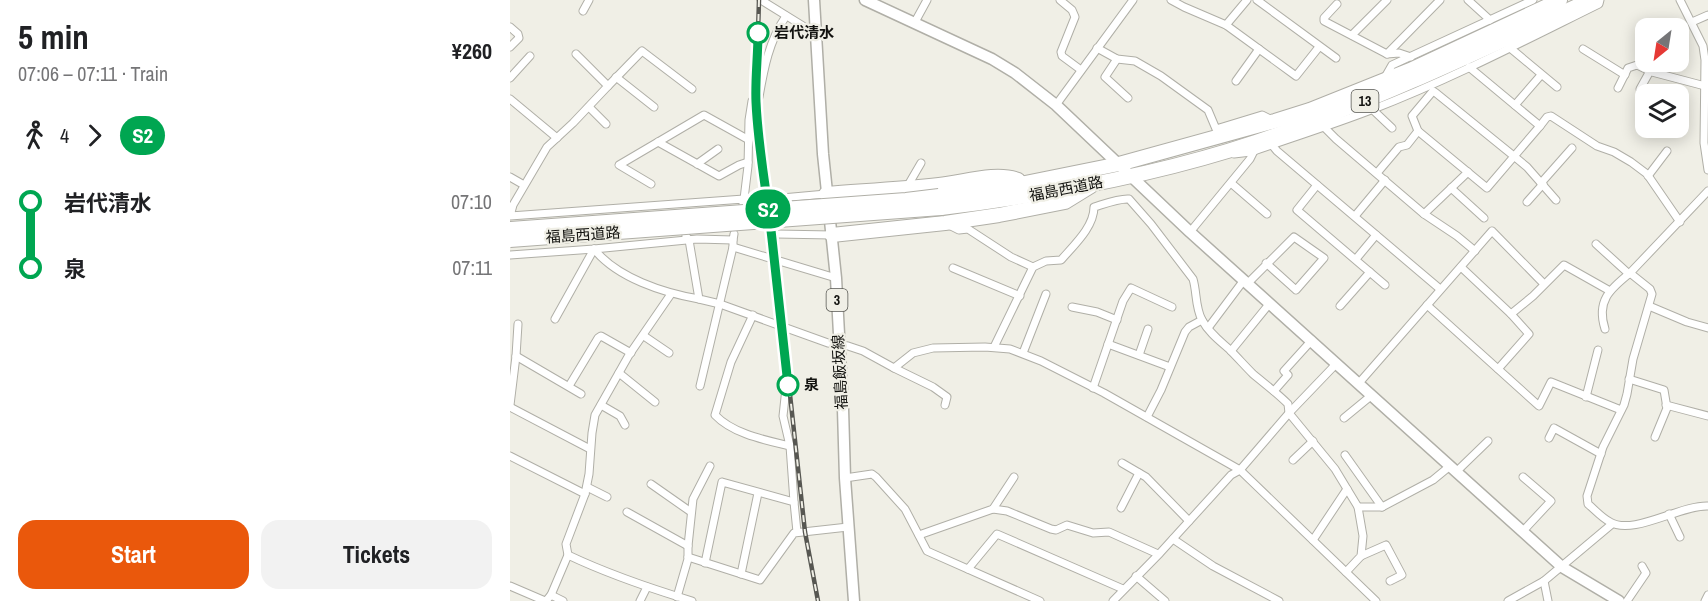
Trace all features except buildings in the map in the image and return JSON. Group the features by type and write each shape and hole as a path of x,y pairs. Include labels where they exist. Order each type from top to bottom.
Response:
{"highway":[{"name":"福島西道路","path":"510,228 906,200 940,202 1119,164 1310,110 1410,70 1560,0"},
{"name":"福島西道路","path":"510,240 940,202 1015,199 1131,176 1225,151 1296,128 1366,101 1590,0"},
{"path":"826,194 940,185 997,177 1010,177 1025,183"},
{"path":"832,235 945,223 1065,202 1081,194 1095,183"}],"street":[{"path":"583,11 589,0"},
{"path":"761,0 816,34"},
{"name":"福島飯坂線","path":"814,0 826,194 836,278 845,478 854,601"},
{"path":"865,0 992,59 1015,73 1056,105 1190,232 1562,567 1619,601"},
{"path":"915,22 927,0"},
{"path":"1060,0 1072,10 1075,17 1061,52 1062,56 1081,70"},
{"path":"1056,105 1133,0"},
{"path":"1171,0 1226,25 1296,76 1319,47"},
{"path":"1226,25 1247,0"},
{"path":"1257,0 1336,58"},
{"path":"1352,35 1387,0"},
{"path":"1387,54 1440,0"},
{"path":"1468,0 1490,20"},
{"path":"1383,81 1392,65 1533,0"},
{"path":"1225,151 1230,154 1254,151 1432,88 1469,67 1599,4 1600,0"},
{"path":"1680,0 1703,46 1706,74 1704,143 1708,170"},
{"path":"1336,1 1324,21 1387,54 1399,53 1411,57"},
{"path":"1692,22 1708,15"},
{"path":"692,89 642,51 547,147 513,205 510,216 744,202 752,101 759,97 770,45 786,16"},
{"path":"510,27 519,38 510,47"},
{"path":"1097,48 1117,59 1136,61 1161,76 1208,110 1216,129 1262,115 1275,121"},
{"path":"1509,48 1557,87"},
{"path":"1236,81 1259,49"},
{"path":"1583,49 1625,75"},
{"path":"576,54 608,86"},
{"path":"510,78 530,56"},
{"path":"1117,59 1105,77 1128,98"},
{"path":"1618,88 1628,68 1635,66"},
{"path":"1469,67 1540,126"},
{"path":"1657,72 1705,86"},
{"path":"1515,105 1541,75"},
{"path":"616,77 654,107"},
{"path":"1432,88 1412,116 1418,131 1487,188 1547,117 1551,116 1597,146 1614,152 1631,162 1648,176 1680,222"},
{"path":"1432,88 1515,157 1556,200"},
{"path":"510,99 558,138"},
{"path":"589,107 606,124"},
{"path":"1372,110 1392,128"},
{"path":"651,184 619,165 704,115 749,140"},
{"path":"1324,127 1424,214 1457,236 1474,251"},
{"path":"1377,173 1399,147 1407,146 1418,131"},
{"path":"658,142 719,176 748,162"},
{"path":"1272,145 1440,289"},
{"path":"697,164 718,148"},
{"path":"1527,202 1572,148"},
{"path":"1648,176 1667,150"},
{"path":"1190,232 1250,159 1254,151"},
{"path":"907,188 921,163"},
{"path":"1424,214 1468,172"},
{"path":"510,177 524,185"},
{"path":"1355,216 1384,180"},
{"path":"1231,183 1267,214"},
{"path":"1317,185 1297,210 1385,285"},
{"path":"1451,188 1484,218"},
{"path":"1605,328 1601,318 1602,308 1610,291 1708,191"},
{"path":"771,198 826,194"},
{"path":"994,348 1033,267 1046,261 1061,260 1088,226 1094,216 1095,207 1123,198 1129,199 1151,224 1192,279 1202,320 1208,328 1251,372 1288,404 1289,412 1335,469 1358,507 1364,536 1361,556"},
{"path":"945,223 959,230 968,229 1011,257 1033,267"},
{"path":"1359,383 1492,231 1544,284"},
{"path":"776,234 832,235"},
{"path":"1356,259 1376,235"},
{"path":"1208,328 1246,281 1294,237 1324,258 1296,290 1266,263"},
{"path":"510,255 594,249 688,238 733,240 836,278"},
{"path":"688,238 699,299"},
{"path":"700,386 733,240"},
{"path":"1596,244 1629,274 1650,289 1652,294 1634,352 1628,394 1601,454 1587,496 1588,504 1612,524 1625,525 1640,524 1692,507 1708,506"},
{"path":"594,249 608,264 671,294 720,304 828,343 863,351 933,387 946,397 945,405"},
{"path":"555,319 594,249"},
{"path":"1511,314 1564,265 1610,291"},
{"path":"1461,267 1529,334 1498,369"},
{"path":"953,268 1020,296"},
{"path":"1340,306 1370,272"},
{"path":"1093,388 1123,302 1131,288 1172,307"},
{"path":"547,599 568,555 566,544 586,491 595,415 631,353 671,294"},
{"path":"1023,353 1046,294"},
{"path":"1231,351 1270,303"},
{"path":"1427,305 1539,406 1551,382 1621,410"},
{"path":"1649,306 1687,322 1708,327"},
{"path":"1072,307 1097,312 1117,320"},
{"path":"753,315 731,362 716,415 724,425 764,440 790,446"},
{"path":"1147,417 1185,332 1202,320"},
{"path":"518,324 510,406 590,449"},
{"path":"1139,355 1148,329"},
{"path":"569,386 601,336 631,353"},
{"path":"644,336 669,353"},
{"path":"1274,391 1288,375 1284,371 1312,340"},
{"path":"1108,344 1170,367"},
{"path":"894,368 913,353 933,348 994,348 1023,353 1147,417 1240,470 1376,601"},
{"path":"1586,397 1598,350"},
{"path":"516,356 581,394"},
{"path":"1113,601 1231,475 1240,470 1289,412 1337,363"},
{"path":"619,373 655,402"},
{"path":"1629,380 1664,390 1666,405 1655,437"},
{"path":"786,388 783,416 790,446 797,532"},
{"path":"1344,418 1372,394"},
{"path":"601,405 620,416 626,425"},
{"path":"1666,405 1708,416"},
{"path":"1549,438 1554,428 1601,454"},
{"path":"1293,460 1313,441"},
{"path":"1358,507 1382,507 1453,469 1488,441"},
{"path":"1345,455 1382,507"},
{"path":"510,456 586,491 607,497"},
{"path":"1122,463 1146,477 1189,521"},
{"path":"677,597 688,557 693,499 710,466"},
{"path":"1121,508 1139,473"},
{"path":"845,478 872,474 876,477 905,509 927,551 1040,601"},
{"path":"993,509 1014,477"},
{"path":"1522,531 1551,501 1523,477"},
{"path":"705,563 722,482 794,502"},
{"path":"651,484 692,512"},
{"path":"1313,540 1347,489"},
{"path":"741,574 758,493"},
{"path":"919,535 993,509 1007,511 1056,530 1068,525 1093,533 1109,532 1158,554"},
{"path":"627,512 688,546"},
{"path":"1670,514 1680,537"},
{"path":"1508,601 1544,581 1612,524"},
{"path":"688,557 760,579 797,532 848,527"},
{"path":"969,569 997,534 1124,589"},
{"path":"1173,539 1213,566 1273,600"},
{"path":"1346,572 1361,556 1386,544 1402,575 1390,581"},
{"path":"568,555 612,575 692,601"},
{"path":"1628,601 1646,573 1642,566"},
{"path":"1136,576 1160,599"},
{"path":"1544,581 1548,601"},
{"path":"510,586 547,599 563,601"},
{"path":"640,601 647,587"},
{"path":"1705,601 1708,595"}],"railway":[{"path":"759,0 756,99 762,171 780,303 805,532 818,601"}],"train":[{"name":"S2","path":"758,33 756,99 759,141 788,385"}],"place":[{"name":"岩代清水","path":"758,33"},
{"name":"泉","path":"788,385"}]}
